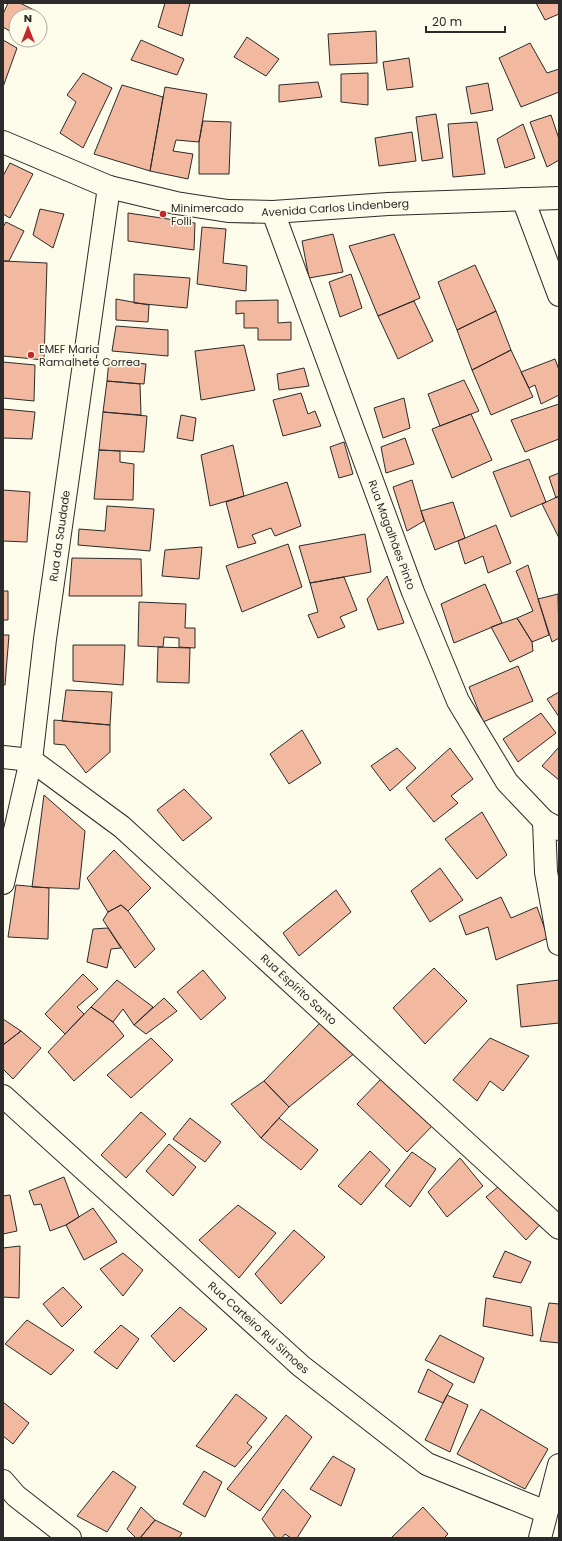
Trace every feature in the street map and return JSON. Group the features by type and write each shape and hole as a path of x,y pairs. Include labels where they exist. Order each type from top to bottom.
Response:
{"street":[{"name":"Avenida Carlos Lindenberg","path":"3,142 110,187 176,203 228,210 273,212 388,204 559,198"},
{"name":"Rua da Saudade","path":"3,883 31,760 45,639 110,187"},
{"path":"523,199 559,295"},
{"name":"Rua Magalhães Pinto","path":"273,212 413,592 458,701 507,782 552,825"},
{"path":"3,757 31,760"},
{"name":"Rua Espírito Santo","path":"31,760 122,827 559,1228"},
{"path":"552,825 546,872 559,944"},
{"name":"Rua Carteiro Rui Simoes","path":"3,1096 301,1366 427,1464 546,1512"},
{"path":"540,1538 559,1465"},
{"path":"3,1481 16,1496 70,1538"}],"building":[{"path":"8,3 20,3 30,8 8,8 8,30 3,27 3,14"},
{"path":"165,3 190,3 182,36 158,27"},
{"path":"536,3 559,3 559,14 545,20"},
{"path":"376,31 377,63 330,65 328,34"},
{"path":"247,37 279,59 266,76 234,57"},
{"path":"3,40 8,43 8,48 17,48 3,87"},
{"path":"141,40 184,59 177,75 131,60"},
{"path":"530,43 547,73 559,69 559,92 521,107 499,58"},
{"path":"409,58 413,87 387,90 383,62"},
{"path":"83,73 112,88 83,148 60,133 76,102 67,95"},
{"path":"368,73 368,105 341,102 341,74"},
{"path":"318,82 322,97 279,102 279,85"},
{"path":"488,83 493,110 471,114 466,87"},
{"path":"122,85 163,97 150,171 94,154"},
{"path":"165,87 207,94 199,142 176,140 173,151 193,154 188,179 150,171"},
{"path":"436,114 443,158 422,161 416,117"},
{"path":"551,115 559,139 559,160 547,167 530,122"},
{"path":"203,121 231,122 229,174 199,174 199,142"},
{"path":"477,122 485,174 453,177 448,124"},
{"path":"523,124 535,158 505,168 497,139"},
{"path":"412,132 416,161 379,166 375,138"},
{"path":"10,163 33,174 10,218 3,214 3,176"},
{"path":"40,209 64,214 53,248 33,235"},
{"path":"128,213 195,223 194,250 128,241"},
{"path":"6,222 24,231 9,261 3,261 3,227"},
{"path":"202,227 226,229 223,263 247,266 246,291 197,284"},
{"path":"333,234 343,272 309,278 302,241"},
{"path":"394,234 420,298 378,316 349,246"},
{"path":"3,261 47,263 44,360 3,356"},
{"path":"475,265 496,311 457,330 438,282"},
{"path":"134,274 190,278 187,308 134,303"},
{"path":"351,274 362,308 340,317 329,282"},
{"path":"116,299 149,305 148,322 116,320"},
{"path":"278,300 278,323 291,322 291,340 258,340 258,328 244,328 244,313 236,314 236,301"},
{"path":"414,301 433,341 398,359 378,316"},
{"path":"496,311 511,350 472,370 457,330"},
{"path":"116,326 168,330 168,356 112,351"},
{"path":"244,345 255,390 201,400 195,351"},
{"path":"511,350 533,397 491,415 472,370"},
{"path":"555,359 559,370 559,395 541,404 535,385 529,388 521,372"},
{"path":"109,360 146,364 144,384 107,381"},
{"path":"3,362 35,365 34,401 3,398"},
{"path":"304,368 309,386 279,390 277,374"},
{"path":"464,380 479,411 440,426 428,394"},
{"path":"107,381 140,384 141,415 103,412"},
{"path":"301,393 308,414 315,411 321,426 283,436 273,400"},
{"path":"404,398 410,428 383,438 374,408"},
{"path":"559,404 559,439 525,452 511,420"},
{"path":"3,409 35,412 32,439 3,438"},
{"path":"103,412 147,416 144,452 99,450"},
{"path":"471,414 492,460 452,478 432,429"},
{"path":"181,415 196,418 193,441 177,438"},
{"path":"405,438 414,464 386,473 381,447"},
{"path":"344,442 353,474 339,478 330,447"},
{"path":"233,445 244,496 210,506 201,455"},
{"path":"99,450 120,451 120,462 134,464 133,500 94,499"},
{"path":"529,459 546,502 511,517 493,472"},
{"path":"559,473 559,496 556,498 549,477"},
{"path":"412,480 424,521 407,531 393,487"},
{"path":"287,482 301,526 275,536 271,528 252,535 256,543 238,548 226,502"},
{"path":"3,490 30,492 27,542 3,541"},
{"path":"559,496 559,538 542,504"},
{"path":"453,502 465,538 435,550 421,511"},
{"path":"107,506 154,509 150,551 78,545 79,529 105,531"},
{"path":"496,525 511,563 488,573 483,556 465,564 458,541"},
{"path":"365,534 371,572 310,583 299,546"},
{"path":"288,544 302,587 242,612 226,566"},
{"path":"202,547 199,579 162,576 165,550"},
{"path":"72,558 141,559 142,596 69,596"},
{"path":"528,565 549,635 532,642 517,618 533,611 516,571"},
{"path":"387,576 404,623 378,630 367,599"},
{"path":"344,577 357,610 340,617 345,627 318,638 308,615 318,612 310,583"},
{"path":"485,584 502,623 454,643 441,604"},
{"path":"3,591 8,591 8,620 3,620"},
{"path":"558,594 559,638 552,642 538,599"},
{"path":"139,602 186,604 185,628 195,628 195,648 179,647 179,638 164,637 163,647 138,646"},
{"path":"517,618 532,642 533,651 510,662 491,627"},
{"path":"3,635 9,635 5,685 3,685"},
{"path":"73,645 125,645 123,685 73,681"},
{"path":"158,647 190,648 189,683 157,682"},
{"path":"518,666 533,701 483,722 469,687"},
{"path":"66,690 112,692 110,725 62,721"},
{"path":"559,692 559,717 547,699"},
{"path":"541,713 556,733 518,762 503,739"},
{"path":"54,720 110,725 110,752 86,773 65,745 54,744"},
{"path":"302,730 321,763 289,784 270,754"},
{"path":"559,747 559,780 542,766"},
{"path":"397,748 416,768 390,791 371,766"},
{"path":"450,748 473,779 451,796 458,803 434,822 406,788"},
{"path":"184,789 212,818 183,841 157,810"},
{"path":"44,795 85,831 79,889 32,887"},
{"path":"482,812 507,855 477,879 445,839"},
{"path":"114,850 151,888 128,911 121,905 108,912 87,878"},
{"path":"440,868 463,900 430,922 411,891"},
{"path":"16,885 49,888 48,939 8,937"},
{"path":"336,890 351,912 299,956 283,933"},
{"path":"501,897 511,918 537,907 548,938 496,960 488,927 466,935 459,916"},
{"path":"121,905 128,911 155,949 135,968 103,920 108,912"},
{"path":"108,928 121,948 111,949 107,968 87,962 93,929"},
{"path":"434,968 467,1001 425,1044 393,1008"},
{"path":"203,970 226,998 201,1020 177,992"},
{"path":"83,974 98,989 77,1007 84,1014 65,1034 45,1014"},
{"path":"117,980 153,1007 134,1025 123,1009 113,1022 91,1007"},
{"path":"559,980 559,1023 521,1027 517,985"},
{"path":"164,998 177,1011 146,1034 134,1025"},
{"path":"91,1007 113,1022 124,1036 74,1081 48,1052"},
{"path":"3,1019 21,1031 3,1045"},
{"path":"321,1022 356,1052 289,1107 264,1081"},
{"path":"21,1031 41,1048 13,1079 3,1069 3,1045"},
{"path":"151,1038 173,1060 131,1098 107,1075"},
{"path":"490,1038 529,1056 503,1091 490,1081 477,1101 453,1080"},
{"path":"383,1077 433,1125 407,1152 357,1104"},
{"path":"264,1081 289,1107 261,1138 231,1104"},
{"path":"141,1112 166,1134 126,1178 101,1155"},
{"path":"190,1118 221,1142 205,1162 173,1139"},
{"path":"279,1118 318,1150 301,1170 261,1138"},
{"path":"169,1144 196,1167 173,1196 146,1171"},
{"path":"370,1151 390,1170 361,1205 338,1186"},
{"path":"412,1152 436,1169 410,1207 385,1186"},
{"path":"460,1158 483,1186 447,1217 428,1192"},
{"path":"64,1177 79,1217 66,1225 50,1231 41,1204 34,1205 29,1191"},
{"path":"505,1181 544,1220 526,1240 486,1197"},
{"path":"10,1195 17,1231 3,1234 3,1196"},
{"path":"238,1205 276,1233 239,1278 199,1240"},
{"path":"93,1208 117,1242 84,1260 66,1225"},
{"path":"294,1230 325,1257 281,1304 255,1274"},
{"path":"20,1246 19,1298 3,1297 3,1248"},
{"path":"505,1251 531,1262 521,1283 493,1277"},
{"path":"123,1253 143,1270 123,1296 100,1269"},
{"path":"63,1287 82,1307 62,1327 43,1304"},
{"path":"486,1298 531,1307 533,1336 483,1326"},
{"path":"549,1303 559,1304 559,1343 540,1341"},
{"path":"180,1307 207,1329 174,1362 151,1336"},
{"path":"27,1320 74,1350 51,1375 5,1344"},
{"path":"121,1325 139,1339 117,1369 94,1352"},
{"path":"440,1335 484,1358 474,1383 425,1360"},
{"path":"428,1369 453,1384 443,1403 418,1392"},
{"path":"236,1394 267,1418 247,1443 252,1447 235,1467 196,1446"},
{"path":"447,1395 468,1405 450,1452 425,1440"},
{"path":"3,1402 29,1423 13,1444 3,1436"},
{"path":"481,1409 548,1449 525,1489 457,1454"},
{"path":"286,1415 312,1437 260,1511 227,1489"},
{"path":"333,1456 355,1469 341,1506 310,1489"},
{"path":"113,1471 136,1487 107,1532 77,1516"},
{"path":"204,1471 222,1482 205,1517 183,1504"},
{"path":"283,1489 311,1516 297,1538 291,1538 285,1534 282,1538 276,1538 262,1519"},
{"path":"141,1507 155,1520 140,1538 136,1538 127,1529"},
{"path":"423,1507 448,1534 444,1538 391,1538"},
{"path":"155,1520 182,1533 179,1538 140,1538"}],"place":[{"name":"Minimercado Folli","path":"163,214"},
{"name":"EMEF Maria Ramalhete Correa","path":"31,355"}]}
